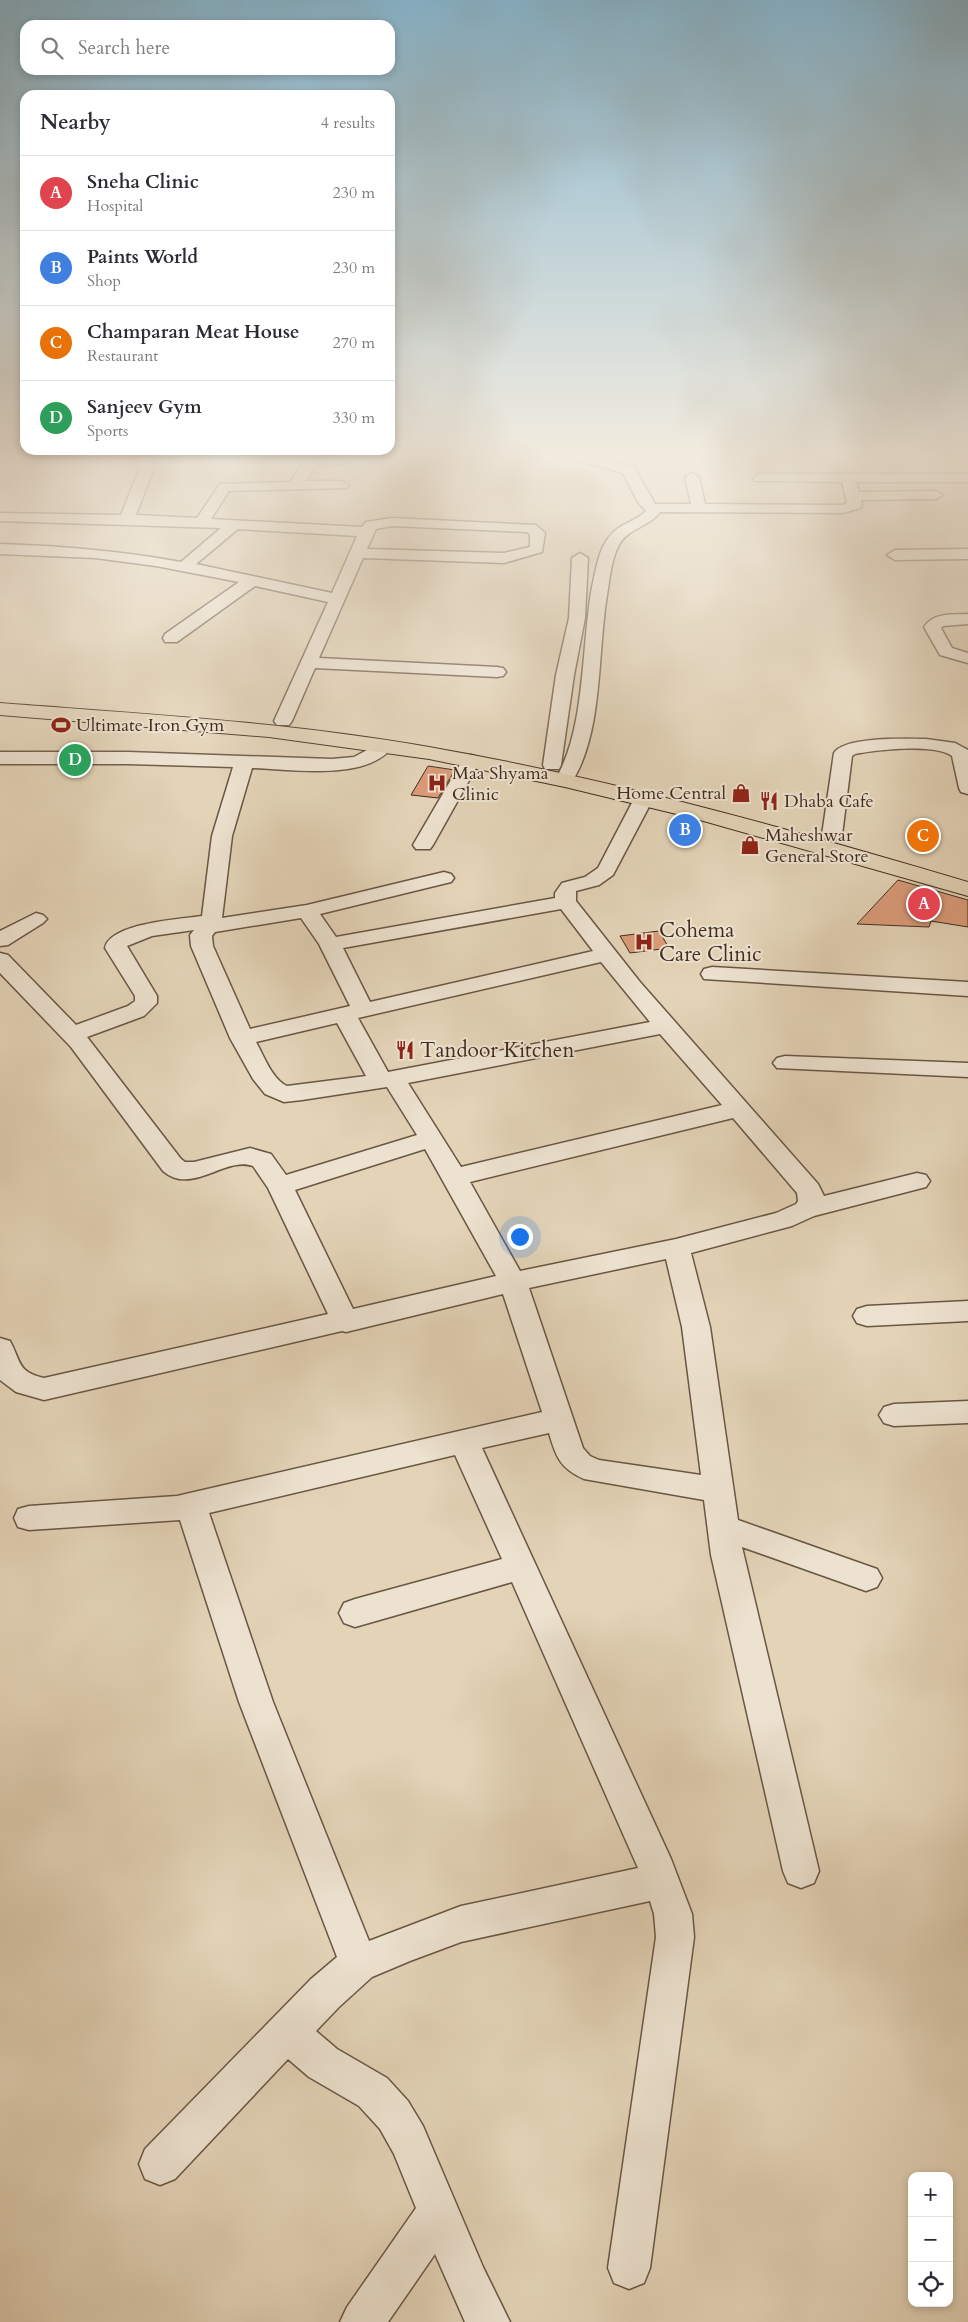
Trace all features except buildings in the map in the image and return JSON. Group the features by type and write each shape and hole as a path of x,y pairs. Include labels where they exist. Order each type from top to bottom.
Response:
{"highway":[{"path":"0,698 283,721 427,741 832,835 968,875"},
{"path":"0,709 281,733 384,746 471,761 562,771 643,799 856,855 968,888"}],"street":[{"path":"169,565 337,599"},
{"path":"183,568 186,565"},
{"path":"283,721 352,565"},
{"path":"562,771 565,674 577,618 580,565"},
{"path":"562,771 582,740 598,598 606,565"},
{"path":"171,638 250,581"},
{"path":"968,619 938,621 932,627 946,651 968,658"},
{"path":"309,663 497,672"},
{"path":"0,758 128,758 351,764 366,760 384,746"},
{"path":"832,835 843,753 847,750 864,746 946,746 961,754 968,788"},
{"path":"423,845 471,761"},
{"path":"244,762 222,836 210,924 200,935 199,941 242,1038 265,1079 273,1089 284,1094 302,1094 387,1080 666,1026"},
{"path":"0,1348 4,1368 23,1385 44,1389 346,1322 513,1282 676,1248 783,1220 798,1215 807,1209 812,1203 813,1198 809,1190 666,1026 606,954 566,902 565,893 569,887 592,881 606,871 643,799"},
{"path":"72,1034 136,1010 146,1003 146,996 116,948 117,943 125,937 145,932 307,910 444,878"},
{"path":"330,944 566,902"},
{"path":"307,910 330,944 354,1012 387,1080 431,1139 455,1177 513,1282 570,1453 579,1464 596,1472 717,1490"},
{"path":"0,940 36,920"},
{"path":"242,1038 606,954"},
{"path":"0,960 72,1034 172,1165 179,1171 195,1170 235,1158 250,1156 262,1160 280,1186 346,1322"},
{"path":"712,974 968,989"},
{"path":"785,1063 968,1070"},
{"path":"455,1177 738,1109"},
{"path":"280,1186 431,1139"},
{"path":"807,1209 917,1180"},
{"path":"676,1248 696,1327 727,1555 801,1871"},
{"path":"867,1316 968,1311"},
{"path":"894,1415 968,1412"},
{"path":"29,1518 149,1511 191,1505 559,1419"},
{"path":"464,1441 662,1881 673,1914 675,1937 629,2268"},
{"path":"191,1505 256,1702 359,1964"},
{"path":"723,1528 866,1578"},
{"path":"356,1613 520,1567"},
{"path":"160,2164 325,1993 359,1964 404,1944 460,1924 662,1881"},
{"path":"287,2032 324,2063 373,2092 394,2115 409,2140 468,2282 488,2322"},
{"path":"362,2322 439,2211"}],"place":[{"name":"Ultimate Iron Gym","path":"61,725"},
{"name":"Sanjeev Gym","path":"75,760"},
{"name":"Maa Shyama Clinic","path":"437,783"},
{"name":"Home Central","path":"741,793"},
{"name":"Dhaba Cafe","path":"769,801"},
{"name":"Paints World","path":"685,830"},
{"name":"Champaran Meat House","path":"923,836"},
{"name":"Maheshwar General Store","path":"750,845"},
{"name":"Sneha Clinic","path":"924,904"},
{"name":"Cohema Care Clinic","path":"644,942"},
{"name":"Tandoor Kitchen","path":"405,1050"}]}
